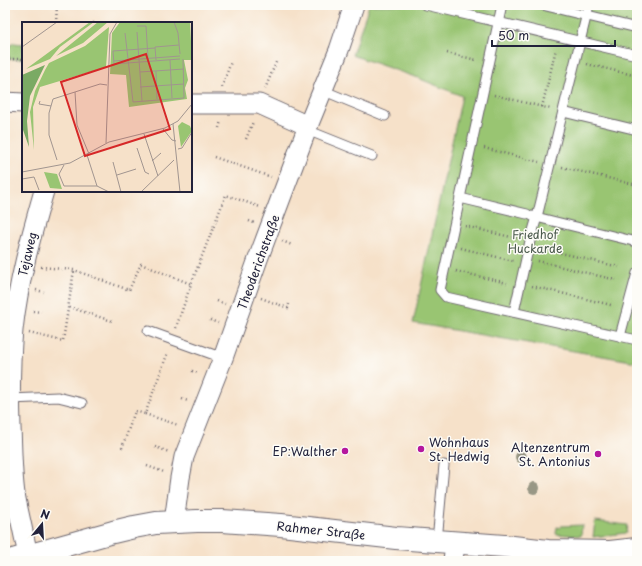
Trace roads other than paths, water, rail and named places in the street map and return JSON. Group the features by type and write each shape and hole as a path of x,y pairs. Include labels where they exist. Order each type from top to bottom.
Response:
{"main road":[{"name":"Rahmer Straße","path":"17,559 114,532 156,523 222,521 274,524 359,534 448,548 504,546 605,557 637,549"}],"street":[{"name":"Theoderichstraße","path":"174,522 184,457 223,358 307,128 339,50 354,5"},
{"path":"192,104 259,104 307,128"},
{"name":"Tejaweg","path":"17,559 10,399 13,329 33,228 44,192"}],"lane":[{"path":"426,5 637,55"},
{"path":"502,5 440,290 446,297 637,340"},
{"path":"542,5 637,28"},
{"path":"514,312 530,243 532,216 563,112 589,5"},
{"path":"322,90 384,116"},
{"path":"563,112 637,130"},
{"path":"307,128 372,156"},
{"path":"460,198 637,242"},
{"path":"620,336 637,273"},
{"path":"148,331 223,358"},
{"path":"10,399 58,397 82,403"},
{"path":"444,465 448,548"}],"place":[{"name":"Wohnhaus St. Hedwig","path":"421,449"},
{"name":"EP:Walther","path":"345,451"},
{"name":"Altenzentrum St. Antonius","path":"598,454"}],"park label":[{"name":"Friedhof Huckarde","path":"535,241"}]}
